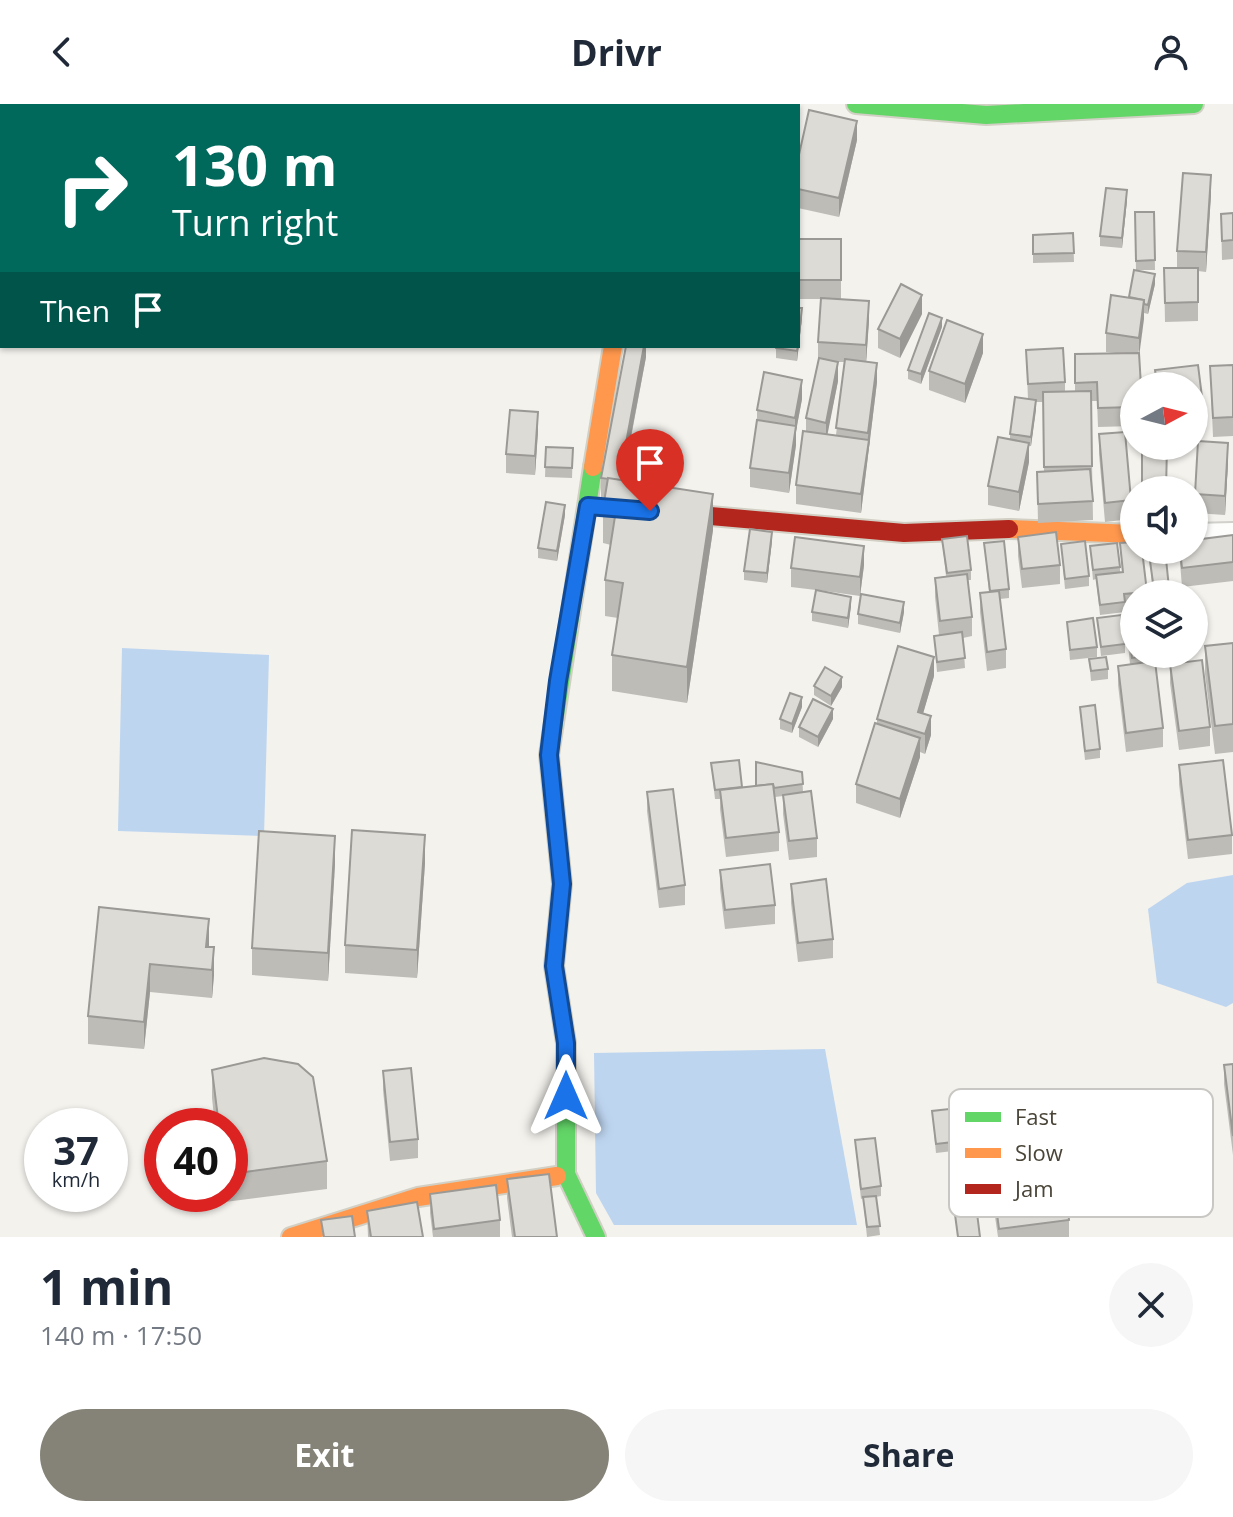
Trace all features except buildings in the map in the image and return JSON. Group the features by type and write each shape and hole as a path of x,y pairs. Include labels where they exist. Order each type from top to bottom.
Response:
{"street":[{"path":"856,104 986,115 1194,104"},
{"path":"596,1237 566,1174 566,1043 554,966 562,884 549,755 558,681 596,507 613,348"},
{"path":"650,511 904,533 1023,529 1120,533"},
{"path":"1208,537 1233,536"},
{"path":"291,1237 418,1197 566,1174"}],"water":[{"path":"122,648 269,655 264,836 118,831"},
{"path":"1233,875 1233,1003 1226,1007 1157,983 1148,909 1187,883"},
{"path":"825,1049 857,1225 614,1225 596,1193 594,1053"}],"traffic: fast":[{"path":"856,104 986,115 1194,104"},
{"path":"593,467 549,755 562,884 554,966 566,1043 566,1174 596,1237"}],"traffic: slow":[{"path":"593,467 613,348"},
{"path":"1009,529 1120,533"},
{"path":"291,1237 418,1197 557,1176"}],"traffic: jam":[{"path":"665,512 904,533 1009,529"}],"route":[{"path":"566,1096 566,1043 554,966 562,884 549,755 558,681 588,506 650,511"}]}
